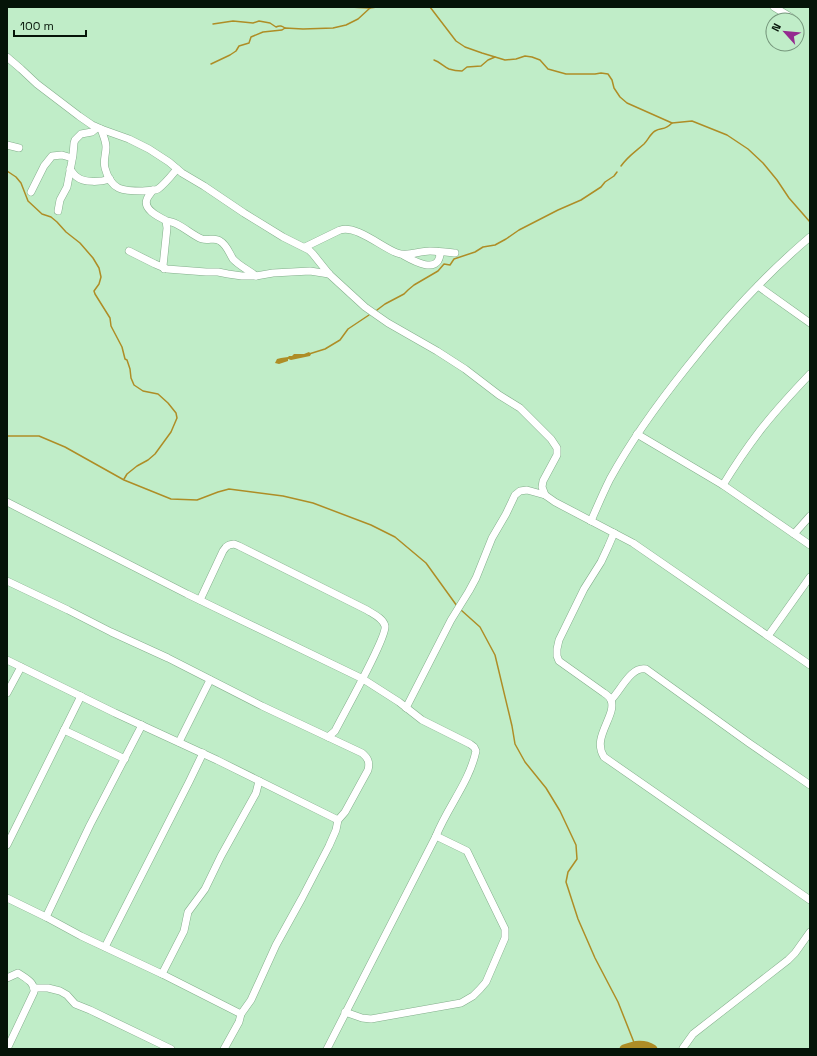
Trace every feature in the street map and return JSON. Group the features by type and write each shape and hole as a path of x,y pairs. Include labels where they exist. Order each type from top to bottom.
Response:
{"street":[{"path":"7,57 37,84 79,116 99,129 142,145 244,214 283,237 305,247 313,254 329,274 371,312 465,369 499,396 514,404 526,413 557,448 557,455 543,481 542,487 545,495"},
{"path":"58,211 60,200 66,187 74,151 74,143 78,136 84,132 92,132 99,129"},
{"path":"99,129 106,147 104,159 105,168 113,184 119,189 126,191 158,189 177,169"},
{"path":"7,145 19,148"},
{"path":"30,192 44,166 52,156 62,155 72,158"},
{"path":"70,169 76,177 83,180 99,182 110,179"},
{"path":"153,190 147,197 146,201 146,205 153,213 204,240 220,240 233,259 256,276"},
{"path":"164,268 167,231 166,221"},
{"path":"305,247 340,230 347,229 355,231 387,248 425,265 437,263 440,260 440,255 438,252"},
{"path":"591,521 610,479 637,434 663,398 715,332 779,265 810,237"},
{"path":"129,251 164,268 256,276 310,271 329,274"},
{"path":"402,254 422,252 455,253"},
{"path":"758,286 810,323"},
{"path":"723,485 741,456 760,431 786,399 810,374"},
{"path":"637,434 723,485 810,546"},
{"path":"406,708 451,620 476,578 492,538 515,495 520,491 527,490 545,495 555,502 633,543 810,666"},
{"path":"7,502 187,594 363,679 399,702 422,720 474,747 476,751 467,778 445,816 327,1049"},
{"path":"794,534 810,516"},
{"path":"614,532 601,562 578,600 559,640 557,649 559,661 604,693 611,700 612,704 610,713 600,744 601,753 604,758 810,900"},
{"path":"200,600 223,551 229,545 234,544 367,610 383,621 386,627 384,636 335,731 328,737"},
{"path":"768,636 810,577"},
{"path":"7,581 168,658 262,706 362,753 367,757 370,764 368,770 345,812 338,820 336,830 329,846 276,945 251,1000 241,1014 239,1022 224,1049"},
{"path":"7,660 203,753 338,820"},
{"path":"7,693 20,667"},
{"path":"611,700 634,671 641,668 646,669 810,785"},
{"path":"179,742 210,680"},
{"path":"7,845 81,696"},
{"path":"46,917 90,825 142,725"},
{"path":"64,730 125,759"},
{"path":"105,947 203,753"},
{"path":"162,974 184,931 188,912 205,889 224,850 256,793 259,781"},
{"path":"346,1012 362,1018 371,1019 461,1003 473,996 486,982 505,938 505,929 467,850 436,836"},
{"path":"7,898 241,1014"},
{"path":"684,1048 693,1034 788,960 810,932"},
{"path":"7,978 18,974 31,982 34,988 34,992 7,1049"},
{"path":"34,988 48,988 67,995 75,1004 171,1049"}],"shaded area":[{"path":"309,352 311,354 310,356 291,360 288,359 288,361 279,364 275,363 277,359 292,356 294,354 304,354"}],"waterway":[{"path":"349,7 370,8"},
{"path":"211,64 230,55 236,51 239,46 249,43 251,37 263,32 282,30 285,28 333,28 346,25 358,19 370,8 377,7"},
{"path":"430,7 456,41 465,47 505,60 525,56 532,57 540,60 548,69 566,74 608,74 612,80 614,88 620,97 627,103 672,123 692,121 727,135 748,149 763,163 789,198 810,222"},
{"path":"213,24 233,21 253,23 259,21 270,23 276,27 281,26 285,28"},
{"path":"434,60 449,69 462,71 467,67 481,66 488,60 495,57"},
{"path":"621,166 644,144 653,132 665,128 672,123"},
{"path":"7,171 16,177 21,183 28,201 42,214 51,217 57,222 66,232 80,243 93,258 99,268 101,277 99,284 94,291 110,318 111,326 122,347 125,359 127,360 134,385 143,391 158,394 176,413 177,418 171,432 155,454 127,474 124,479"},
{"path":"377,310 438,271 444,264 450,265 454,259 475,252 483,247 495,245 519,230 581,200 601,187 617,172"},
{"path":"309,354 325,349 340,340 348,329 369,315"},
{"path":"7,436 39,436 65,447 124,480 171,499 197,500 229,489 283,496 313,503 371,525 395,537 426,563 457,606"},
{"path":"461,610 480,627 495,655 515,744 525,762 546,788 560,811 576,845 577,859 568,872 566,882 578,919 595,958 618,1002 635,1045"},
{"path":"624,1049 639,1045 653,1049"}]}
